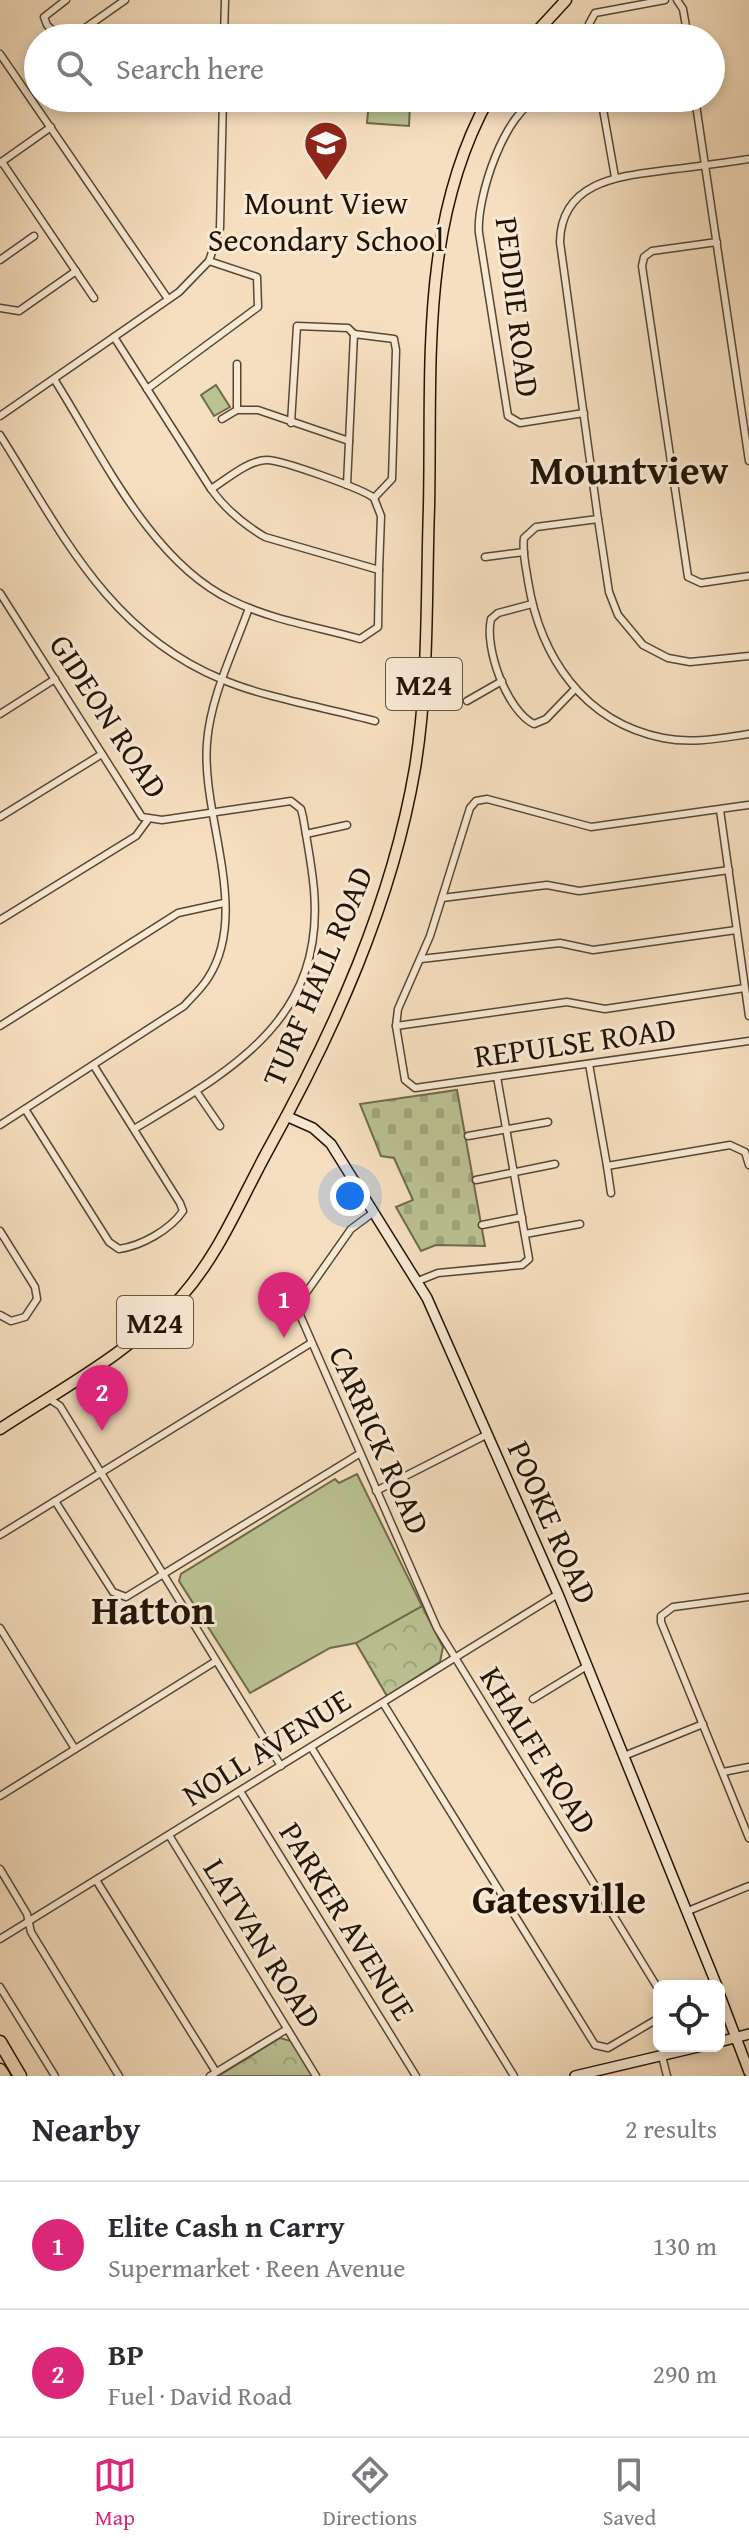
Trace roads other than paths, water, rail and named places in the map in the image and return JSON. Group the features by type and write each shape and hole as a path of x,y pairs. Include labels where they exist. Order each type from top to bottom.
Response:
{"highway":[{"path":"0,2042 20,2076"},
{"path":"0,2070 4,2076"}],"main road":[{"path":"544,24 566,0"},
{"name":"TURF HALL ROAD","path":"0,1429 147,1329 193,1283 226,1234 286,1116 366,943 391,868 413,779 424,678 435,264 453,181 483,112"}],"street":[{"path":"47,24 44,17 66,0"},
{"path":"91,24 125,0"},
{"path":"224,24 225,0"},
{"path":"589,24 595,13 665,0"},
{"path":"677,0 683,9 686,24"},
{"path":"0,54 24,88"},
{"path":"41,112 168,299"},
{"path":"0,416 168,299 198,276 209,261 217,243 221,212 223,112"},
{"name":"PEDDIE ROAD","path":"520,112 500,147 481,204 479,233 508,416 520,423 584,413"},
{"path":"603,112 615,177"},
{"path":"697,112 749,461"},
{"path":"51,127 1,162 94,298"},
{"path":"749,159 615,177 594,185 575,199 566,214 561,234 598,519 609,592 618,615 634,637 655,652 679,660 749,656"},
{"path":"0,260 34,236"},
{"path":"717,242 652,251 644,257 642,266 688,577 701,583 749,576"},
{"path":"147,389 258,307 257,277 209,261"},
{"path":"0,308 19,311 76,271"},
{"path":"291,423 294,332 297,326 348,328 354,334 394,339 392,479 374,498"},
{"path":"347,485 354,334"},
{"path":"114,337 211,489 235,517 265,537 379,570"},
{"path":"237,364 237,410"},
{"path":"54,379 152,535 172,559 203,585 249,608 360,639 378,627 381,516 374,498 347,485 267,460 249,466 211,489"},
{"path":"222,419 237,410 258,410 349,441"},
{"path":"0,435 108,600 163,649 223,680 375,721"},
{"path":"598,519 530,530 524,538 532,604 546,645 574,690 620,723 663,738 698,741 749,734"},
{"path":"485,557 524,552"},
{"name":"GIDEON ROAD","path":"0,593 137,812 147,821 291,801 301,809 314,891 314,920 308,959 299,987 280,1020 253,1052 134,1129"},
{"path":"532,604 498,613 491,619 492,659 502,681 524,717 534,724 546,719 574,690"},
{"path":"0,612 9,606"},
{"path":"0,1125 184,1006 208,978 219,957 227,925 212,811 207,742 223,680 249,608"},
{"path":"0,714 55,679"},
{"path":"467,701 502,681"},
{"path":"0,817 102,754"},
{"path":"745,988 605,1009 567,1002 396,1026 398,1009 421,959 470,808 481,800 591,827 748,805"},
{"path":"720,810 749,1016"},
{"path":"0,920 136,836 147,821"},
{"path":"306,834 347,825"},
{"path":"442,898 554,885 579,891 729,870"},
{"path":"0,1026 178,913 224,903"},
{"path":"421,959 560,943 593,950 736,930"},
{"name":"REPULSE ROAD","path":"396,1026 405,1080 409,1086 419,1088 749,1041"},
{"path":"589,1064 611,1193"},
{"path":"25,1109 109,1242 119,1249 134,1247 177,1221 183,1211 94,1066"},
{"path":"418,1281 438,1273 525,1264 530,1256 497,1077"},
{"path":"196,1091 220,1126"},
{"name":"POOKE ROAD","path":"286,1116 328,1140 418,1281 558,1594 714,1980"},
{"path":"468,1136 548,1122"},
{"path":"607,1166 730,1145 745,1152 749,1165"},
{"path":"476,1180 555,1164"},
{"name":"CARRICK ROAD","path":"374,1212 351,1229 301,1300 300,1315 359,1454 454,1659"},
{"path":"482,1225 522,1217"},
{"path":"525,1234 580,1224"},
{"path":"0,1231 35,1287 37,1299 25,1317 11,1321 0,1315"},
{"path":"0,1535 311,1343"},
{"path":"48,1398 60,1406 281,1766"},
{"path":"376,1491 486,1435"},
{"path":"55,1501 116,1594 130,1596 359,1454"},
{"name":"NOLL AVENUE","path":"0,1939 558,1594"},
{"path":"749,1597 673,1607 661,1616 749,1838"},
{"path":"0,1628 75,1749"},
{"name":"KHALFE ROAD","path":"454,1659 653,1980"},
{"path":"0,1796 216,1661"},
{"path":"533,1699 587,1666"},
{"path":"383,1703 595,2045 608,2048 653,2022"},
{"path":"624,1756 703,1724"},
{"path":"311,1747 514,2076"},
{"path":"723,1772 749,1767"},
{"name":"PARKER AVENUE","path":"240,1791 416,2076"},
{"name":"LATVAN ROAD","path":"169,1835 316,2076"},
{"path":"0,1869 31,1932 119,2076"},
{"path":"96,1880 213,2074 287,2029"},
{"path":"688,1911 749,1886"},
{"path":"0,1987 55,2076"},
{"path":"725,2010 749,2072"},
{"path":"725,2040 749,2034"},
{"path":"575,2076 678,2052"},
{"path":"662,2056 667,2076"}],"place":[{"name":"Mount View Secondary School","path":"326,182"},
{"name":"Elite Cash n Carry","path":"284,1338"},
{"name":"BP","path":"102,1431"}],"district":[{"name":"Mountview","path":"629,469"},
{"name":"Hatton","path":"153,1609"},
{"name":"Gatesville","path":"559,1898"}]}
